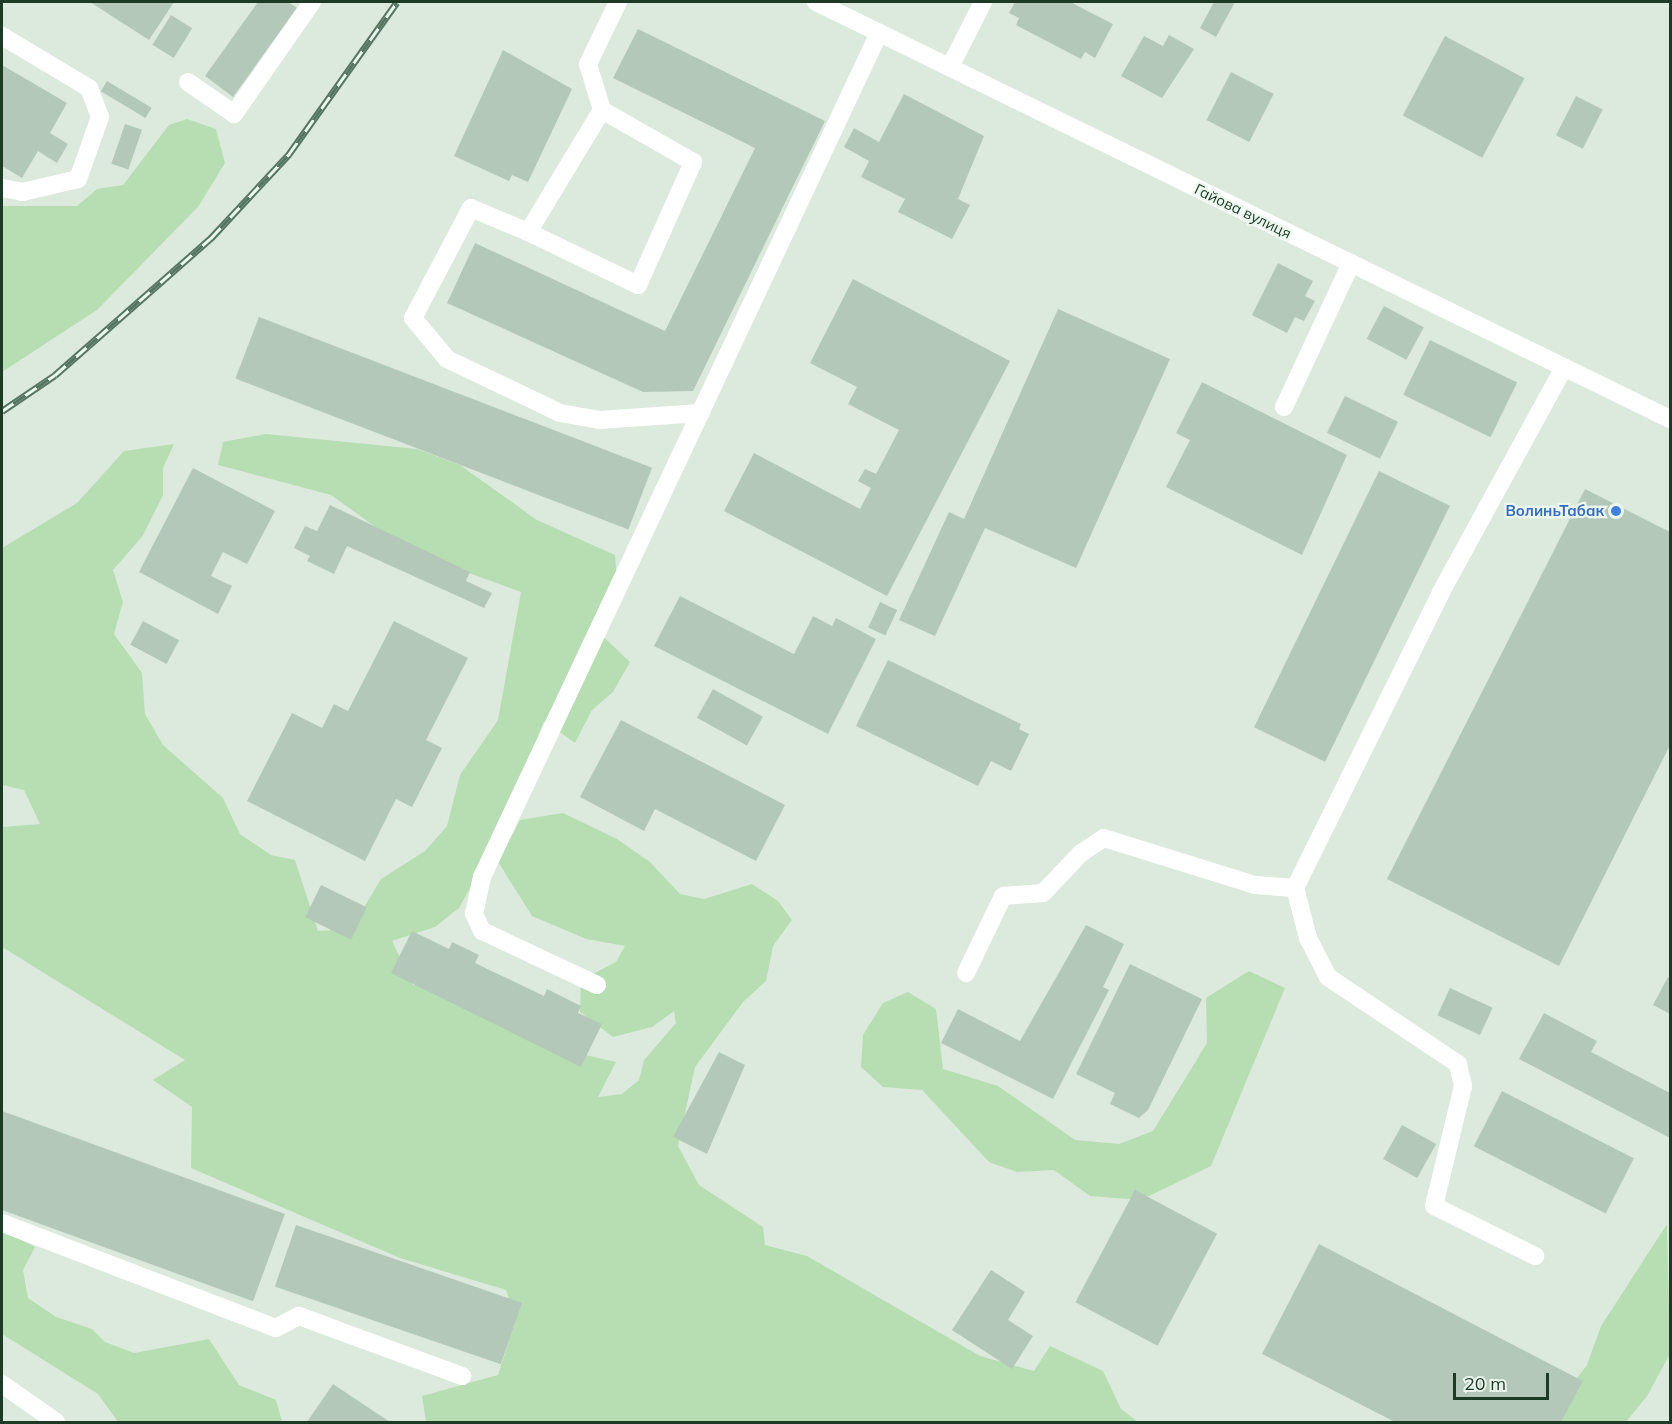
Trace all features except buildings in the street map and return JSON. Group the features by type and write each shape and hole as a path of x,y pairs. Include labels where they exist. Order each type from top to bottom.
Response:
{"street":[{"path":"188,82 234,114 312,2"},
{"path":"618,2 588,63 602,110 693,162 638,285 528,232 471,208 413,318 447,359 560,413 599,420 701,413"},
{"name":"Гайова вулиця","path":"816,2 1671,419"},
{"path":"950,67 983,2"},
{"path":"597,986 482,931 474,914 482,877 504,825 879,33"},
{"path":"2,36 88,88 100,117 78,179 23,192 2,188"},
{"path":"528,232 602,110"},
{"path":"1284,407 1351,263"},
{"path":"1535,1256 1434,1206 1463,1086 1458,1064 1328,977 1308,938 1295,888 1442,592 1563,367"},
{"path":"966,973 1003,896 1043,893 1081,853 1104,838 1255,885 1295,888"},
{"path":"2,1223 276,1328 299,1316 462,1376"},
{"path":"2,1384 56,1422"}],"green space":[{"path":"187,119 216,129 225,163 198,207 97,310 2,372 2,206 77,206 97,189 123,185 169,125"},
{"path":"266,434 417,449 460,465 537,520 615,555 618,599 594,628 630,662 613,692 592,710 575,743 544,721 503,829 459,908 435,927 392,941 413,985 444,985 559,1049 616,1062 598,1097 622,1094 639,1080 644,1060 676,1023 674,1011 652,1027 613,1037 580,1012 581,980 616,962 625,946 586,939 532,916 498,862 520,820 563,813 617,839 650,862 680,894 704,899 752,884 778,901 792,920 773,946 766,981 743,1002 695,1067 678,1146 699,1185 763,1227 765,1245 807,1256 980,1356 1034,1371 1050,1346 1103,1371 1121,1409 1138,1422 426,1422 422,1396 498,1375 516,1319 506,1290 400,1258 191,1168 192,1107 153,1080 185,1060 2,947 2,827 40,824 24,790 2,785 2,548 77,503 124,451 174,444 163,468 163,495 142,537 113,570 123,602 114,634 142,673 145,714 163,745 223,798 240,834 271,855 295,860 318,931 351,929 381,879 425,851 447,826 460,775 498,720 521,592 409,551 331,495 218,465 223,442"},
{"path":"1249,971 1285,988 1211,1166 1141,1200 1090,1196 1054,1170 1017,1172 989,1162 922,1090 883,1087 861,1067 863,1035 883,1003 908,992 936,1009 943,1069 998,1086 1075,1140 1119,1144 1153,1131 1207,1043 1206,998"},
{"path":"1667,1224 1670,1354 1647,1396 1626,1422 1544,1422 1587,1365 1601,1326"},
{"path":"2,1230 35,1247 23,1270 28,1298 56,1317 92,1329 105,1342 134,1353 209,1339 239,1385 276,1400 282,1422 118,1422 98,1394 2,1334"}],"railway":[{"path":"2,411 55,375 211,238 289,154 397,2"}],"place":[{"name":"ВолиньТабак","path":"1616,511"}]}
